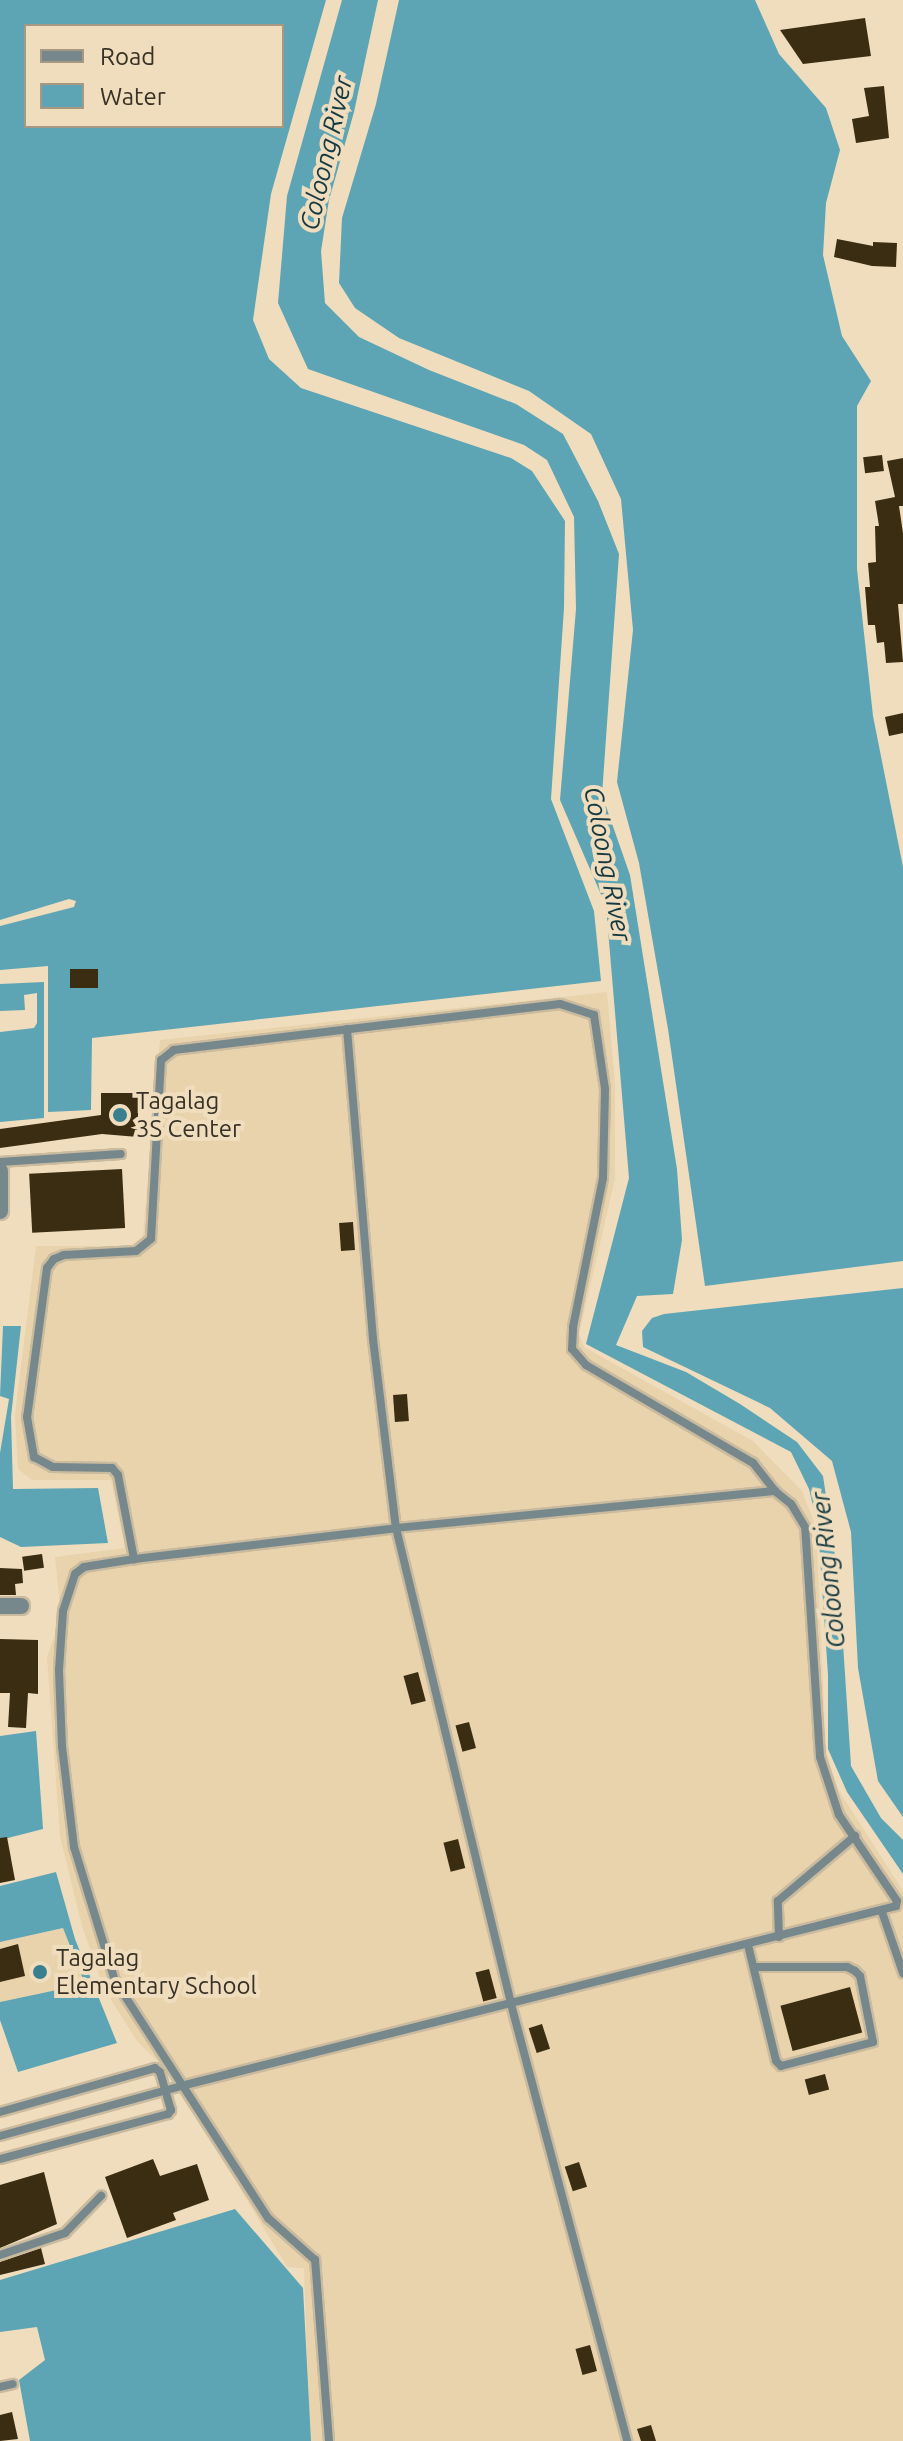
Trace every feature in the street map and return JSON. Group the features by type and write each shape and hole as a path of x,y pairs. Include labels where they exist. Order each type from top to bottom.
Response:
{"street":[{"path":"0,1171 0,1211"},
{"path":"0,1606 21,1606"}],"lane":[{"path":"0,2136 164,2090 882,1912 896,1906 897,1901 839,1815 820,1757 805,1527 791,1504 775,1491 753,1463 586,1365 572,1349 573,1327 603,1178 605,1089 594,1015 560,1004 174,1050 161,1060 151,1239 136,1251 64,1255 54,1259 47,1268 27,1417 34,1457 53,1467 112,1468 118,1475 134,1559"},
{"path":"347,1029 373,1339 396,1528 511,2004 627,2441"},
{"path":"0,1162 121,1154"},
{"path":"329,2441 315,2260 268,2218 185,2085 115,1981 74,1847 62,1746 59,1670 67,1592 75,1574 84,1567 134,1559 396,1528 775,1491"},
{"path":"779,1937 778,1901 855,1836"},
{"path":"882,1912 903,1973"},
{"path":"748,1945 776,2061 781,2066 873,2042 860,1976 855,1971 847,1967 754,1967"},
{"path":"0,2112 155,2068 160,2072 171,2110 168,2114 0,2159"},
{"path":"0,2255 65,2233 101,2196"},
{"path":"0,2387 13,2384"}],"shaded area":[{"path":"607,992 615,1084 615,1179 579,1334 584,1347 753,1441 802,1491 816,1527 826,1751 838,1789 903,1891 903,2441 310,2441 304,2268 287,2267 173,2077 137,2041 104,1989 82,1926 60,1837 47,1657 61,1617 55,1557 125,1548 111,1480 32,1480 18,1469 15,1414 36,1246 142,1246 160,1040"},
{"name":"Tagalag Elementary School","path":"63,1928 85,1984 0,2002 0,1942"}],"water":[{"path":"0,0 326,0 271,194 253,320 269,359 301,388 511,458 532,471 565,521 564,608 551,799 594,911 601,981 92,1038 91,1110 48,1112 48,966 0,970 0,926 74,907 76,901 69,899 0,920"},
{"name":"Coloong River","path":"342,0 378,0 354,112 329,200 321,251 325,303 359,337 429,370 516,404 563,434 598,501 619,554 602,795 630,875 677,1169 682,1240 673,1294 637,1296 616,1345 686,1372 740,1404 797,1442 823,1476 839,1582 851,1766 881,1818 903,1840 903,1874 847,1792 828,1749 828,1675 818,1527 809,1489 791,1452 586,1344 629,1178 606,906 560,800 576,609 574,517 547,460 524,445 308,369 278,303 287,196"},
{"path":"399,0 755,0 779,54 826,108 840,150 826,203 823,255 842,336 871,381 857,406 857,569 873,716 903,867 903,1261 705,1286 668,1029 639,863 617,782 633,630 621,499 591,434 529,391 399,338 355,308 339,283 342,218 376,104"},
{"path":"44,982 44,1118 0,1122 0,1032 34,1028 37,1023 37,993 24,995 25,1010 0,1011 0,984"},
{"path":"903,1288 903,1817 878,1781 858,1668 851,1532 832,1461 770,1408 643,1347 642,1331 652,1318 664,1314"},
{"path":"3,1326 21,1326 11,1417 13,1489 98,1488 108,1543 21,1547 0,1537 0,1453 9,1399 0,1396"},
{"path":"36,1731 43,1829 0,1840 0,1736"},
{"path":"56,1872 75,1939 117,2043 18,2072 0,2020 0,2002 85,1984 63,1928 0,1942 0,1886"},
{"path":"235,2209 303,2288 311,2441 30,2441 19,2380 45,2360 37,2327 0,2332 0,2280"}],"building":[{"path":"865,18 871,56 803,64 780,30"},
{"path":"884,86 889,138 856,143 852,119 869,116 864,88"},
{"path":"837,239 873,246 873,242 897,243 896,267 872,266 834,257"},
{"path":"882,455 884,471 865,473 863,457"},
{"path":"903,458 903,506 899,506 903,533 903,604 898,604 903,662 886,663 884,642 877,643 875,625 868,625 865,587 870,587 868,563 876,562 875,526 879,526 875,501 895,497 887,461"},
{"path":"903,713 903,733 889,736 885,717"},
{"path":"70,969 98,969 98,988 70,988"},
{"path":"101,1093 138,1093 138,1137 102,1134 0,1148 0,1129 101,1115"},
{"path":"122,1169 125,1228 32,1233 29,1174"},
{"path":"353,1222 355,1250 341,1251 339,1223"},
{"path":"407,1394 409,1421 395,1422 393,1395"},
{"path":"42,1554 44,1568 24,1571 22,1557"},
{"path":"0,1568 22,1569 23,1583 15,1584 16,1595 0,1595"},
{"path":"0,1639 38,1640 38,1694 28,1693 26,1728 8,1727 10,1693 0,1693"},
{"path":"418,1672 426,1701 411,1705 404,1676"},
{"path":"469,1722 476,1748 462,1752 455,1726"},
{"path":"7,1837 15,1880 0,1883 0,1838"},
{"path":"458,1839 465,1868 451,1872 443,1843"},
{"path":"18,1944 25,1976 0,1982 0,1949"},
{"path":"489,1969 497,1998 483,2002 475,1973"},
{"path":"850,1987 862,2032 793,2051 780,2006"},
{"path":"542,2024 550,2049 537,2053 529,2028"},
{"path":"825,2074 829,2089 809,2095 805,2079"},
{"path":"153,2159 160,2176 197,2164 209,2200 173,2213 176,2220 127,2238 105,2177"},
{"path":"579,2162 587,2187 573,2191 565,2167"},
{"path":"44,2172 57,2224 0,2248 0,2185"},
{"path":"41,2248 45,2264 0,2275 0,2262"},
{"path":"590,2345 597,2371 582,2375 576,2349"},
{"path":"12,2412 18,2439 0,2441 0,2415"},
{"path":"651,2425 656,2441 641,2441 637,2429"}],"place":[{"name":"Tagalag 3S Center","path":"120,1115"},
{"name":"Tagalag Elementary School","path":"40,1972"}]}
